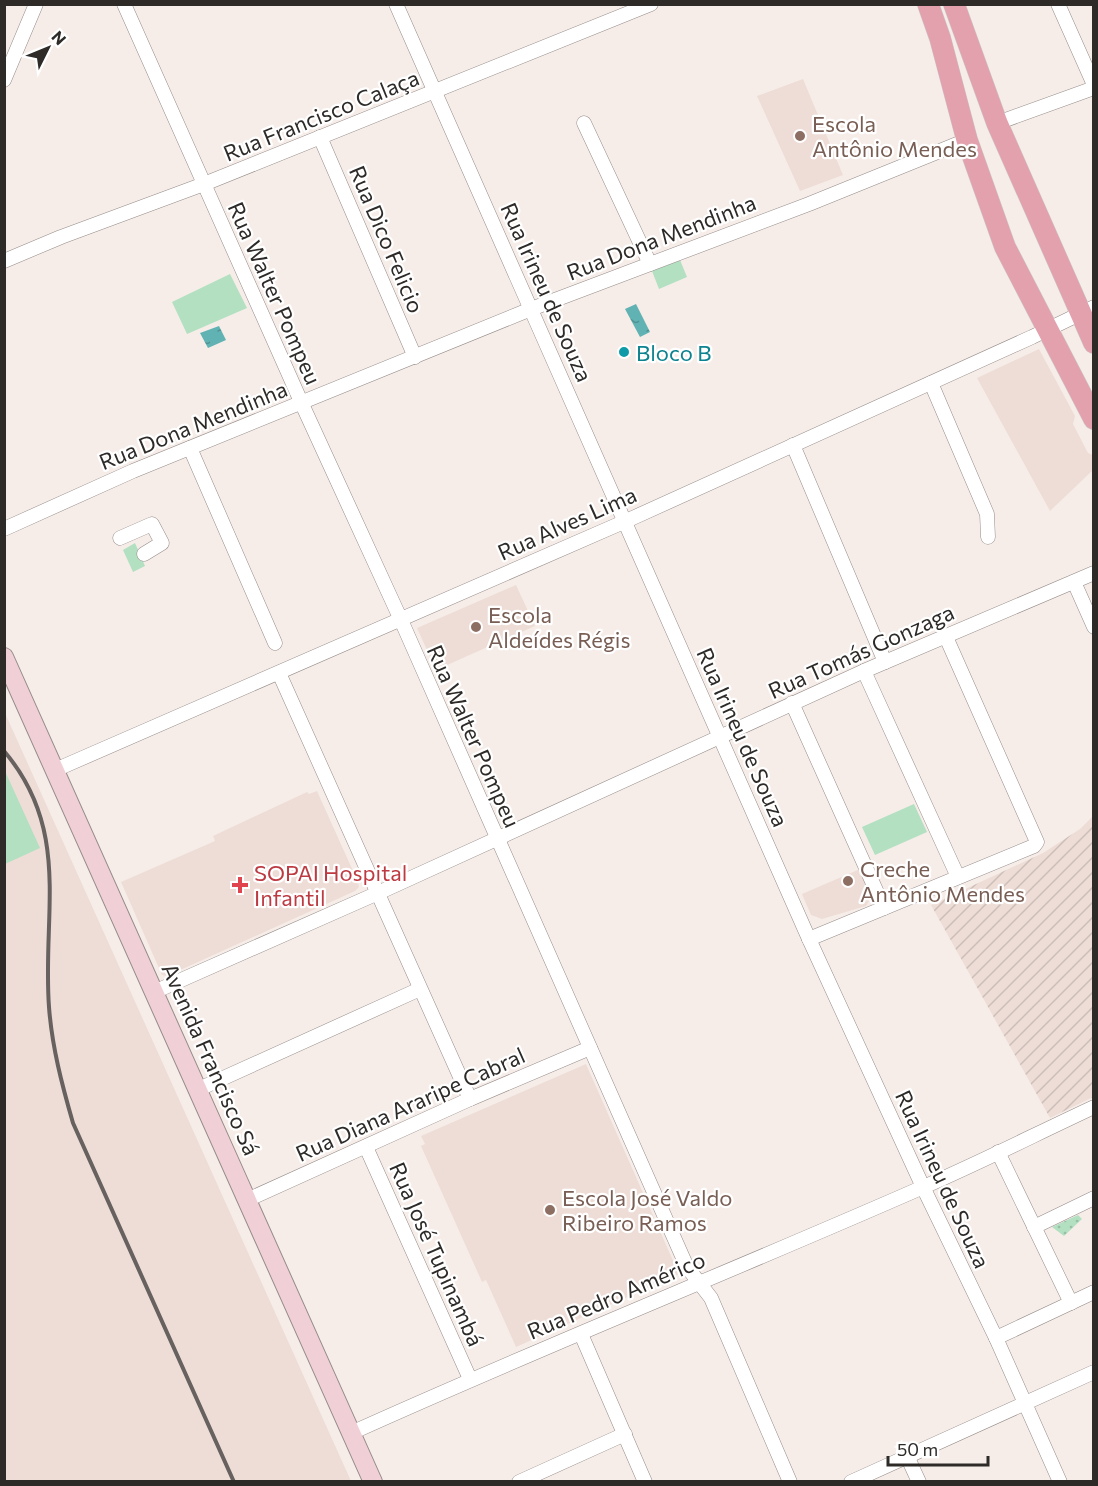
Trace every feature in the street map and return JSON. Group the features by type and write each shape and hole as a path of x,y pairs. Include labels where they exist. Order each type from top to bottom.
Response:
{"main road":[{"path":"928,4 940,38 967,140 1005,247 1094,419"},
{"path":"954,4 997,123 1087,310 1094,343"},
{"name":"Avenida Francisco Sá","path":"4,657 373,1482"}],"street":[{"path":"4,80 36,4"},
{"name":"Rua Walter Pompeu","path":"124,4 401,620 687,1267 711,1298 790,1482"},
{"name":"Rua Irineu de Souza","path":"396,4 809,939 923,1187 996,1338 1060,1482"},
{"name":"Rua Francisco Calaça","path":"4,261 61,237 204,184 651,4"},
{"path":"997,123 1094,87 1058,4"},
{"path":"584,123 650,264"},
{"name":"Rua Dico Felicio","path":"320,137 415,357"},
{"name":"Rua Dona Mendinha","path":"4,529 190,448 531,309 568,299 650,264 809,204 967,140"},
{"name":"Rua Alves Lima","path":"55,770 626,521 1087,310"},
{"path":"931,383 987,514 988,537"},
{"path":"793,445 885,662"},
{"path":"190,448 275,643"},
{"path":"120,538 152,524 162,543 144,554"},
{"name":"Rua Tomás Gonzaga","path":"154,992 378,893 792,703 1094,573"},
{"path":"1074,582 1094,627"},
{"path":"809,939 1034,846 1037,842 946,637"},
{"path":"864,671 958,877"},
{"path":"279,673 470,1099"},
{"path":"792,703 884,908"},
{"path":"199,1089 420,989"},
{"name":"Rua Diana Araripe Cabral","path":"247,1200 470,1099 590,1048"},
{"name":"Rua Pedro Américo","path":"351,1432 470,1379 581,1334 923,1187 1094,1107"},
{"name":"Rua José Tupinambá","path":"366,1147 470,1379"},
{"path":"998,1152 1071,1303"},
{"path":"1034,1227 1094,1198"},
{"path":"996,1338 1094,1292"},
{"path":"581,1334 645,1482"},
{"path":"851,1482 1094,1372"},
{"path":"519,1482 624,1434"},
{"path":"907,1456 919,1482"}],"shaded area":[{"name":"Escola Antônio Mendes","path":"803,79 843,175 800,191 757,96"},
{"path":"1039,349 1075,416 1073,424 1088,453 1093,455 1093,470 1050,511 977,378"},
{"name":"Escola Aldeídes Régis","path":"516,585 535,626 436,670 417,628"},
{"path":"5,713 351,1481 5,1481"},
{"name":"SOPAI Hospital Infantil","path":"317,791 359,887 355,891 167,976 162,975 121,882 215,841 213,836 307,792 309,794"},
{"path":"1093,816 1093,1097 1050,1118 931,905 1043,853 1080,829"},
{"name":"Creche Antônio Mendes","path":"860,869 872,896 866,906 822,919 811,915 802,894"},
{"name":"Escola José Valdo Ribeiro Ramos","path":"586,1064 679,1274 516,1347 486,1280 482,1282 421,1146 425,1144 421,1136"}],"green space":[{"path":"680,260 687,277 659,289 652,271"},
{"path":"230,274 247,308 187,334 172,302"},
{"path":"135,543 145,566 133,572 123,550"},
{"path":"5,771 40,848 4,864"},
{"path":"914,804 927,832 875,855 862,827"},
{"path":"1078,1215 1082,1219 1064,1236 1052,1227"}],"water":[{"path":"636,304 650,332 640,337 625,309"},
{"path":"219,326 226,340 208,348 200,333"}],"railway":[{"path":"4,751 25,781 39,812 46,843 50,906 49,1007 52,1037 73,1123 234,1482"}],"place":[{"name":"Escola Antônio Mendes","path":"800,136"},
{"name":"Bloco B","path":"624,352"},
{"name":"Escola Aldeídes Régis","path":"476,627"},
{"name":"Creche Antônio Mendes","path":"848,881"},
{"name":"SOPAI Hospital Infantil","path":"240,885"},
{"name":"Escola José Valdo Ribeiro Ramos","path":"550,1210"}]}
